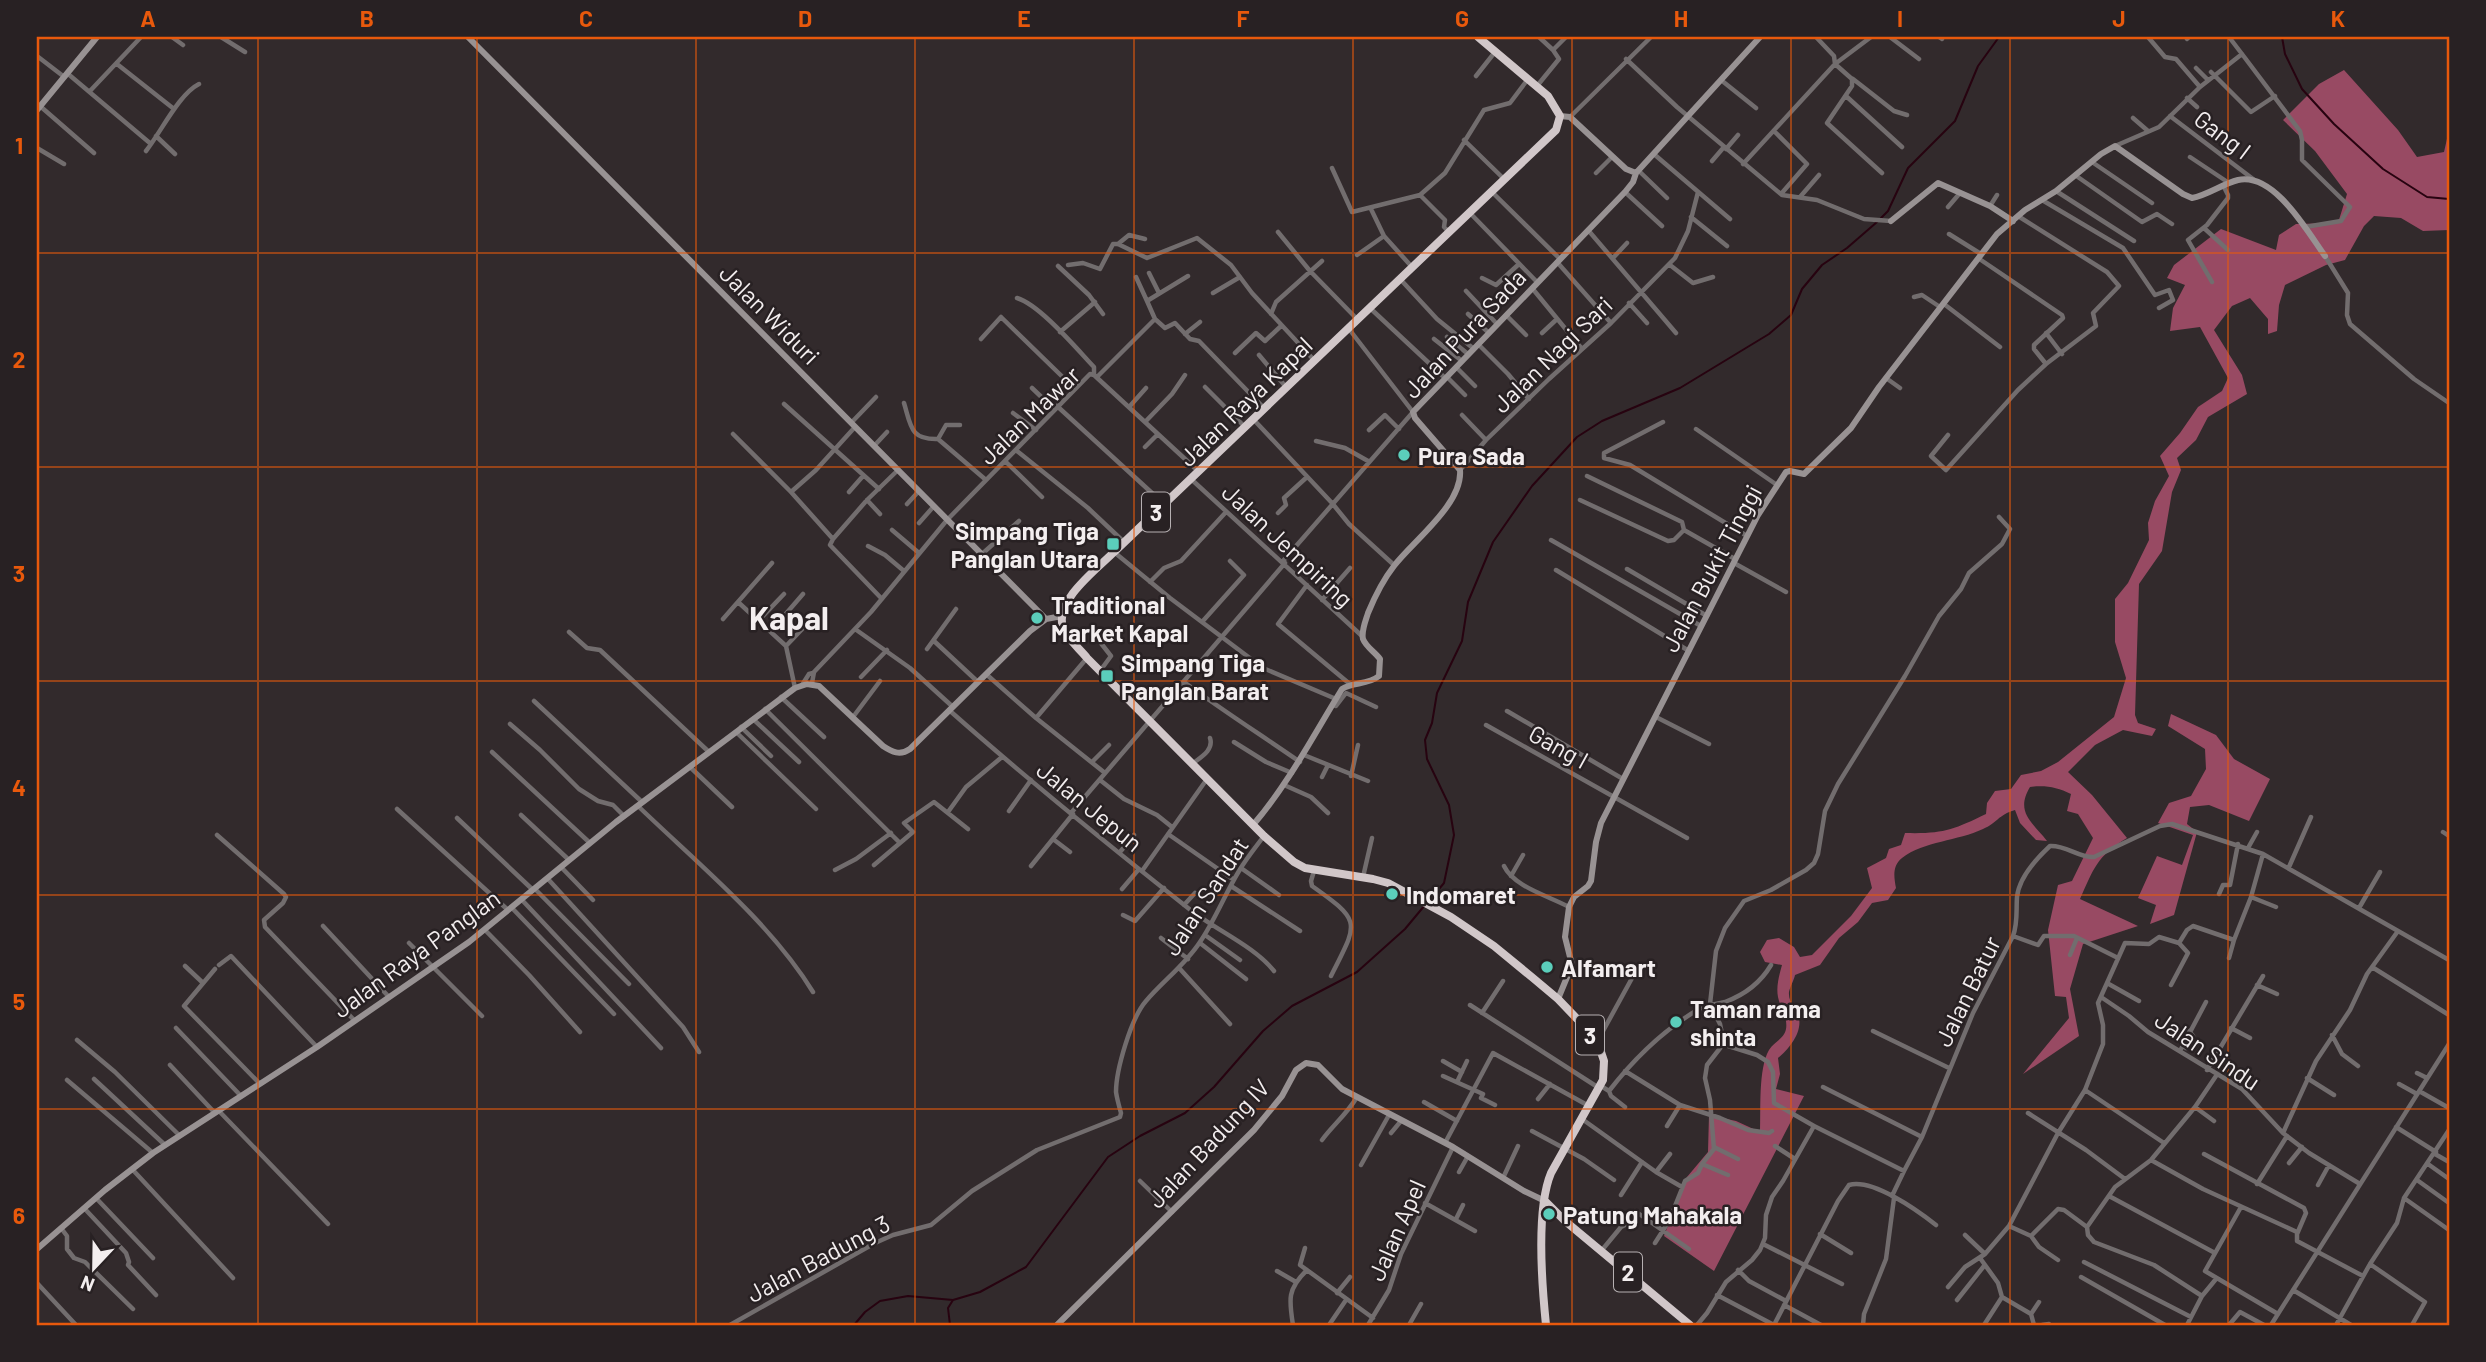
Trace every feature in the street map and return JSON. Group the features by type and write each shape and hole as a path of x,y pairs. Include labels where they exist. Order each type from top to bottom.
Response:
{"highway":[{"path":"1478,37 1532,82 1565,116"},
{"name":"Jalan Raya Kapal","path":"1062,616 1070,596 1124,542 1552,136 1565,116"},
{"name":"3","path":"1062,616 1064,629 1087,658 1264,836 1294,862 1314,871 1388,883 1451,917 1494,946 1558,999 1596,1042 1604,1067 1603,1088 1589,1106 1550,1175 1543,1224"},
{"path":"1545,1200 1565,1222"},
{"path":"1546,1325 1543,1224 1553,1218 1565,1222"},
{"name":"2","path":"1565,1222 1690,1325"}],"street":[{"path":"94,153 39,108 97,37"},
{"path":"90,91 141,37"},
{"path":"172,37 183,46"},
{"path":"221,37 245,52"},
{"name":"Jalan Widuri","path":"468,37 1046,619"},
{"path":"1539,37 1555,53"},
{"path":"1332,168 1352,212 1372,211 1422,198 1445,173 1485,110 1510,103 1532,82 1566,37"},
{"path":"1651,37 1565,116 1626,169 1637,172 1667,198"},
{"name":"Jalan Pura Sada","path":"1460,471 1415,418 1413,412 1532,289 1557,259 1590,231 1633,182 1637,172 1760,37"},
{"path":"1816,37 1834,56 1835,64 1852,79 1894,111 1907,115"},
{"path":"1743,164 1835,64 1871,37"},
{"path":"1890,37 1919,59"},
{"path":"2148,37 2165,57 2176,59 2200,87"},
{"path":"2229,37 2300,131 2300,158 2350,207 2338,223 2304,227"},
{"path":"1476,76 1496,51"},
{"path":"2115,146 2159,127 2212,74 2242,54"},
{"path":"37,56 90,91 151,144"},
{"path":"1626,59 1689,117 1781,194 1816,200 1873,221 1891,221 1938,183 2015,219 2107,272 2119,285 2093,313 2096,326 2046,364 2018,390 1945,470 1931,456 1948,435"},
{"path":"117,64 174,109"},
{"path":"2196,68 2208,80"},
{"path":"2212,74 2251,112 2276,96"},
{"path":"1852,79 1851,89 1826,123 1882,173"},
{"path":"1721,80 1756,108"},
{"path":"146,150 174,109 191,88 199,84"},
{"path":"1846,96 1902,147"},
{"path":"2187,98 2197,107"},
{"name":"Gang I","path":"2170,116 2254,180"},
{"path":"2133,118 2149,132"},
{"path":"1774,131 1807,166 1781,194"},
{"path":"1712,161 1738,135"},
{"path":"156,136 175,154"},
{"path":"1466,141 1505,179"},
{"path":"2115,146 2188,197 2195,198 2239,180 2254,180 2277,192 2325,256 2348,293 2347,315 2350,324 2414,379 2449,403"},
{"name":"Jalan Bukit Tinggi","path":"1569,906 1591,880 1598,832 1614,798 1747,536 1777,485 1788,471 1804,474 1813,468 1851,428 1979,256 2015,219 2115,146"},
{"path":"37,148 64,164"},
{"path":"1655,155 1730,219"},
{"path":"1596,173 1612,157"},
{"path":"2190,157 2226,184 2228,196 2204,228 2188,241 2212,282"},
{"path":"2091,162 2152,204"},
{"path":"1800,197 1819,174"},
{"path":"2075,175 2142,222 2157,214 2172,224"},
{"path":"2056,191 2134,241"},
{"path":"1492,192 1557,259 1611,323"},
{"path":"1625,192 1662,226"},
{"path":"1698,192 1685,240 1670,265 1693,283 1713,277"},
{"path":"1948,207 1961,192"},
{"path":"1990,206 1997,195"},
{"path":"1422,198 1445,220 1444,228 1449,233"},
{"path":"2041,199 2123,248 2155,295 2169,290 2173,300 2159,308"},
{"path":"1372,211 1384,236 1412,268"},
{"path":"1470,213 1537,282"},
{"path":"1690,217 1727,246"},
{"path":"2204,228 2228,250"},
{"path":"1590,231 1605,251"},
{"path":"1590,231 1676,333"},
{"path":"1278,232 1310,271 1357,320"},
{"path":"1949,234 2063,316 2063,320 2034,347 2046,364"},
{"path":"1068,265 1083,263 1100,269 1112,245 1118,244 1129,235 1145,239"},
{"path":"1357,255 1384,236"},
{"path":"1118,244 1147,258 1196,238 1214,249 1314,361"},
{"path":"1613,258 1627,243"},
{"path":"1542,245 1557,259"},
{"path":"1270,314 1275,304 1322,261"},
{"path":"1482,278 1496,285 1519,264"},
{"name":"Jalan Nagi Sari","path":"1460,471 1486,440 1670,265"},
{"path":"1058,266 1095,302 1103,314"},
{"path":"1149,273 1159,293"},
{"path":"1213,293 1237,273"},
{"path":"1147,303 1188,276"},
{"path":"1136,277 1155,319 1166,329 1175,323 1190,339 1199,341 1265,408"},
{"path":"1400,279 1437,319 1508,374 1529,399"},
{"path":"1532,289 1582,349"},
{"path":"1466,291 1497,324"},
{"path":"1914,297 1927,297 1942,305 2000,347"},
{"path":"1017,298 1027,302 1060,332 1096,369 1096,376"},
{"path":"1060,332 1095,302"},
{"path":"1629,303 1647,323"},
{"path":"1370,308 1465,396"},
{"path":"1468,314 1489,333"},
{"path":"1506,315 1526,335"},
{"path":"981,339 1002,317 1075,388"},
{"path":"1542,333 1557,318"},
{"path":"1096,376 1155,319"},
{"path":"1185,334 1200,322"},
{"path":"1235,352 1256,333 1264,341 1281,326"},
{"path":"1031,866 1105,773 1223,636 1332,503 1413,412 1348,329"},
{"path":"2046,333 2062,354"},
{"path":"1447,337 1473,349"},
{"path":"1434,339 1462,361"},
{"path":"1259,355 1287,387"},
{"path":"1456,367 1475,386"},
{"name":"Jalan Mawar","path":"799,686 882,599 947,520 1090,374 1096,376 1130,406 1198,471"},
{"path":"1146,421 1172,394 1185,375"},
{"path":"1886,378 1900,388"},
{"path":"1032,387 1164,504"},
{"path":"1205,387 1245,427"},
{"path":"1130,406 1146,388"},
{"path":"791,492 816,470 876,397"},
{"path":"904,403 911,426 918,436 923,439 938,439 986,480"},
{"path":"784,404 879,489"},
{"path":"1013,413 1036,430"},
{"path":"1369,430 1385,415 1399,429"},
{"path":"1462,415 1486,440"},
{"path":"1253,419 1349,524 1394,565"},
{"path":"1663,422 1604,453 1603,457 1630,465 1747,536"},
{"path":"938,439 946,424 960,425"},
{"path":"1696,429 1777,485"},
{"path":"874,446 887,432"},
{"path":"1144,447 1158,434"},
{"path":"733,435 791,492 833,539"},
{"path":"1316,441 1345,448 1368,461"},
{"path":"1017,451 1088,508 1124,542"},
{"path":"1006,462 1042,497"},
{"path":"882,599 830,544 867,500 898,470"},
{"path":"1253,825 1300,762 1342,689 1374,681 1380,673 1380,659 1364,642 1362,636 1371,606 1394,565 1446,507 1459,482 1460,471"},
{"path":"849,492 863,476"},
{"path":"1587,476 1682,522 1684,530 1786,592"},
{"path":"1279,513 1286,505 1284,498 1307,477"},
{"name":"Jalan Jempiring","path":"1191,478 1362,636"},
{"path":"907,503 919,491"},
{"path":"1580,499 1668,541 1674,540 1684,530"},
{"path":"867,500 880,514"},
{"path":"919,523 933,506"},
{"path":"1150,582 1164,568 1181,561 1226,512"},
{"path":"1655,1243 1665,1230 1682,1187 1688,1177 1697,1175 1713,1146 1712,1116 1705,1078 1710,1060 1722,1044 1722,1030 1710,1004 1716,951 1732,916 1744,901 1777,887 1814,863 1825,811 1838,784 1969,573 2002,544 2010,529 1999,517"},
{"path":"982,554 1020,521"},
{"path":"892,530 919,553"},
{"path":"1551,540 1702,626"},
{"path":"868,546 885,555 904,571"},
{"path":"1114,552 1268,671 1334,702 1336,706 1346,692 1376,707"},
{"path":"1202,622 1244,575 1230,561"},
{"path":"723,619 772,563"},
{"path":"1322,600 1350,568"},
{"path":"1627,569 1707,616"},
{"path":"1556,570 1689,651"},
{"path":"1307,585 1278,624 1350,685"},
{"path":"759,621 784,594"},
{"path":"771,631 803,594"},
{"path":"738,602 786,646 799,686"},
{"path":"927,649 956,609"},
{"path":"814,672 812,683 824,689 889,750 902,753 910,749 1030,631 1046,619 1062,616"},
{"path":"786,646 807,624"},
{"name":"Jalan Jepun","path":"855,629 887,650 1002,757 1140,870 1210,926 1260,955 1274,971"},
{"path":"569,632 587,648 600,650 709,752"},
{"path":"934,640 978,682"},
{"path":"1100,642 1111,656 1100,671"},
{"path":"861,677 887,650"},
{"path":"1036,718 1087,658"},
{"path":"986,674 1105,773"},
{"path":"853,716 880,681"},
{"path":"1184,682 1300,762"},
{"name":"Jalan Raya Panglan","path":"37,1249 131,1168 434,968 752,718 799,686 812,683"},
{"path":"781,697 824,737"},
{"path":"534,701 758,924 797,968 813,992"},
{"path":"765,709 900,843"},
{"path":"1507,711 1624,779"},
{"path":"752,718 799,762"},
{"path":"1656,718 1709,744"},
{"path":"510,724 579,789 598,801 613,805 624,816"},
{"name":"Gang I","path":"1486,725 1688,838"},
{"path":"738,729 771,755"},
{"path":"738,729 816,809"},
{"path":"1192,764 1209,750 1212,744 1210,738"},
{"path":"1234,742 1292,774"},
{"path":"1093,762 1109,745"},
{"path":"1351,776 1358,745"},
{"path":"492,752 590,843"},
{"path":"1304,755 1368,781"},
{"path":"948,812 966,788 1002,757"},
{"path":"1322,777 1328,765"},
{"path":"690,767 732,807"},
{"path":"1122,889 1168,834 1207,779"},
{"path":"1009,811 1031,780"},
{"path":"1100,780 1124,799 1157,815 1172,827"},
{"path":"1284,785 1311,796 1328,813"},
{"path":"874,865 913,832 904,823 934,802 968,829"},
{"path":"397,809 510,909 614,1014"},
{"path":"521,815 569,860"},
{"path":"2289,867 2311,817"},
{"path":"457,818 535,890 629,984"},
{"path":"401,824 408,819"},
{"name":"Jalan Batur","path":"1863,1325 1864,1314 1886,1259 1893,1197 1922,1137 1973,1013 2013,936 2021,882 2051,846 2094,857 2167,824 2238,844 2289,867 2449,960"},
{"path":"2248,848 2257,832"},
{"path":"2443,832 2449,836"},
{"path":"835,870 856,859 891,833"},
{"path":"1168,834 1234,880"},
{"path":"217,835 284,894 284,903 264,920 265,927 355,1021"},
{"path":"1120,852 1134,835"},
{"name":"Jalan Sandat","path":"1125,1052 1144,1002 1180,969 1200,943 1241,868 1264,836"},
{"path":"1363,877 1372,838"},
{"path":"1053,839 1070,852"},
{"path":"2219,894 2223,885 2230,885 2238,844"},
{"path":"2230,958 2263,854"},
{"path":"1511,876 1523,855"},
{"path":"1504,866 1511,876 1569,906 1565,934 1572,965 1558,999"},
{"path":"561,867 593,900"},
{"path":"1241,868 1279,895"},
{"path":"1314,871 1310,883 1312,886 1342,907 1352,926 1347,944 1331,976"},
{"path":"2359,908 2380,872"},
{"path":"548,878 683,1027 699,1052"},
{"path":"1231,886 1300,931"},
{"path":"1123,915 1135,921 1164,888"},
{"path":"1184,905 1195,893"},
{"path":"2251,897 2276,907"},
{"path":"522,900 661,1048"},
{"path":"323,926 390,998"},
{"path":"2179,943 2193,926 2235,942"},
{"path":"485,930 580,1032"},
{"path":"2257,1184 2285,1135 2307,1078 2350,1010 2372,967 2398,931"},
{"path":"1205,935 1240,960"},
{"path":"2013,936 2038,945 2044,936 2077,938 2118,958"},
{"path":"1948,1287 1965,1267 1982,1256 2009,1226 2058,1133 2085,1090 2103,1044 2103,1025 2098,1006 2127,942 2149,944 2159,937 2179,943 2188,953 2171,985"},
{"path":"1161,938 1188,959"},
{"path":"2070,955 2077,938"},
{"path":"409,943 482,1016"},
{"path":"1200,943 1246,979"},
{"path":"260,1085 184,1006 202,982 231,956 317,1047"},
{"path":"1603,1088 1690,1015 1710,1004 1727,1002 1756,984 1771,965"},
{"path":"185,966 202,982"},
{"path":"2372,967 2449,1015"},
{"path":"1180,969 1230,1024"},
{"path":"1596,1042 1637,969"},
{"path":"2207,1070 2263,976"},
{"path":"1482,1013 1503,981"},
{"path":"2107,983 2139,1001"},
{"path":"2257,985 2277,995"},
{"name":"Jalan Sindu","path":"2101,997 2133,1018 2148,1032 2242,1090 2285,1135 2360,1184"},
{"path":"2179,1051 2206,1002"},
{"path":"1470,1005 1603,1088 1625,1107"},
{"path":"176,1028 242,1096"},
{"path":"2231,1028 2250,1038"},
{"path":"1873,1031 1949,1068"},
{"path":"2186,1048 2193,1036 2189,1031"},
{"path":"2332,1035 2342,1055 2358,1066"},
{"path":"77,1040 115,1072 179,1135"},
{"path":"1722,1044 1765,1059 1773,1072 1774,1103 1904,1171"},
{"path":"2271,1325 2449,1044"},
{"name":"Jalan Badung 3","path":"730,1325 884,1239 931,1225 972,1191 1046,1146 1120,1117 1116,1090 1125,1052"},
{"path":"1445,1143 1493,1053 1589,1106"},
{"path":"1458,1081 1467,1061"},
{"path":"1443,1062 1462,1072"},
{"name":"Jalan Badung IV","path":"1057,1325 1254,1130 1282,1096 1299,1067 1311,1063 1320,1067 1333,1082 1357,1097 1453,1147 1545,1200"},
{"path":"170,1065 328,1224"},
{"path":"1625,1071 1680,1105 1748,1130 1769,1133 1772,1131"},
{"path":"2417,1073 2427,1078"},
{"path":"1443,1076 1475,1089 1483,1094 1481,1098 1495,1105"},
{"path":"2203,1296 2154,1265 2094,1242 2088,1235 2087,1227 2125,1179 2145,1167 2151,1160 2216,1076"},
{"path":"2307,1078 2334,1095"},
{"path":"94,1079 165,1144"},
{"path":"66,1080 153,1153"},
{"path":"1538,1100 1550,1084"},
{"path":"2399,1084 2449,1108"},
{"path":"1823,1087 1922,1137"},
{"path":"2085,1090 2164,1143"},
{"path":"1322,1140 1346,1114 1357,1097"},
{"path":"1424,1101 1457,1121"},
{"path":"1667,1126 1680,1105"},
{"path":"2194,1107 2214,1121"},
{"path":"2028,1113 2125,1179"},
{"path":"1362,1165 1390,1115"},
{"path":"1582,1119 1656,1172 1682,1187"},
{"path":"1391,1133 1401,1121"},
{"path":"1697,1325 1726,1282 1752,1260 1763,1244 1769,1203 1814,1126"},
{"path":"2396,1127 2449,1163"},
{"path":"2336,1325 2370,1264 2397,1223 2404,1198 2449,1130"},
{"path":"1532,1131 1565,1148 1614,1180"},
{"path":"1503,1178 1518,1146"},
{"path":"1713,1146 1738,1159"},
{"path":"1775,1146 1795,1159"},
{"name":"Jalan Apel","path":"1368,1325 1390,1290 1401,1254 1453,1147"},
{"path":"2289,1163 2302,1147"},
{"path":"1656,1172 1670,1154"},
{"path":"2204,1154 2305,1210 2297,1232 2297,1241 2363,1276"},
{"path":"1459,1172 1468,1156"},
{"path":"2151,1160 2192,1184 2297,1232"},
{"path":"1621,1195 1642,1162"},
{"path":"1702,1164 1728,1175"},
{"path":"2428,1164 2449,1178"},
{"path":"2318,1185 2329,1165"},
{"path":"131,1168 233,1279"},
{"path":"2417,1180 2449,1203"},
{"path":"1140,1181 1172,1212"},
{"path":"1717,1295 1774,1325 1820,1234 1849,1185 1864,1184 1893,1197 1936,1225"},
{"path":"2109,1196 2216,1253"},
{"path":"96,1198 153,1258"},
{"path":"2404,1198 2449,1230"},
{"path":"1425,1203 1475,1231"},
{"path":"1455,1219 1463,1205"},
{"path":"2241,1207 2205,1271 2278,1314"},
{"path":"84,1208 126,1253 128,1265 156,1295"},
{"path":"2031,1236 2058,1209 2064,1210 2087,1227"},
{"path":"1602,1250 1620,1227 1627,1224 1635,1210 1689,1249"},
{"path":"2009,1226 2031,1236 2039,1247 2058,1260"},
{"path":"61,1228 67,1236 67,1249 74,1258 85,1262 133,1309"},
{"path":"1820,1234 1851,1253"},
{"path":"1965,1235 1982,1256 1984,1266 1998,1283 2002,1297 2031,1314 2034,1325"},
{"path":"1763,1244 1842,1284"},
{"path":"1305,1248 1300,1264 1373,1318"},
{"path":"2084,1262 2191,1317"},
{"path":"2370,1264 2424,1301 2425,1304 2412,1325"},
{"path":"1957,1300 1984,1266"},
{"path":"1738,1270 1749,1281 1821,1325"},
{"path":"1277,1271 1296,1282"},
{"path":"1293,1325 1290,1297 1296,1282 1309,1271"},
{"path":"2081,1276 2165,1325"},
{"path":"1337,1293 1350,1277"},
{"path":"2186,1325 2216,1279"},
{"path":"37,1283 76,1325"},
{"path":"2293,1290 2351,1325"},
{"path":"1984,1325 2002,1297"},
{"path":"1329,1325 1346,1300"},
{"path":"2031,1314 2039,1302"},
{"path":"1409,1325 1421,1304"},
{"path":"2229,1325 2238,1312 2241,1312 2264,1325"},
{"path":"2042,1325 2049,1324"}],"shaded area":[{"path":"2344,70 2398,130 2417,157 2444,152 2449,130 2449,230 2423,231 2401,218 2374,216 2364,226 2345,260 2326,265 2285,285 2279,305 2277,331 2268,334 2268,319 2250,298 2232,306 2214,330 2242,375 2247,394 2208,417 2196,440 2177,458 2181,470 2172,492 2162,551 2139,584 2135,715 2138,723 2156,729 2152,736 2123,730 2095,745 2068,772 2092,795 2127,838 2103,857 2080,899 2138,926 2083,944 2070,989 2079,1036 2023,1074 2069,1018 2066,997 2055,996 2048,930 2058,885 2072,881 2093,838 2078,814 2067,811 2071,794 2051,787 2030,787 2024,803 2025,810 2047,841 2036,840 2020,823 2015,810 1983,829 1920,848 1902,858 1895,868 1896,888 1888,900 1872,903 1858,922 1839,938 1820,965 1795,975 1789,996 1799,1018 1799,1029 1778,1058 1780,1074 1776,1089 1804,1096 1714,1271 1664,1236 1687,1177 1708,1152 1709,1115 1736,1121 1760,1132 1765,1058 1783,1035 1786,1025 1777,993 1782,965 1765,962 1760,952 1767,940 1779,938 1794,947 1800,957 1812,955 1851,916 1872,888 1867,868 1886,858 1889,849 1901,845 1905,833 1947,830 1986,814 1987,803 1995,791 2011,789 2021,775 2041,771 2058,762 2114,717 2126,678 2115,642 2115,599 2128,583 2149,540 2148,523 2155,501 2169,476 2160,456 2198,407 2222,391 2228,378 2200,327 2170,331 2173,308 2185,285 2167,278 2174,265 2221,229 2276,250 2279,235 2296,224 2338,223 2347,194 2315,151 2283,120 2319,84"},
{"path":"2171,714 2216,735 2234,759 2270,779 2249,821 2209,805 2190,807 2187,824 2197,832 2174,915 2150,924 2156,905 2138,898 2157,856 2182,865 2193,835 2158,823 2169,803 2191,796 2206,769 2205,749 2168,726"}],"waterway":[{"path":"1881,218 1888,211 1908,168 1955,121 1978,66 1999,37"},
{"path":"2282,37 2285,54 2302,89 2334,124 2383,169 2427,197 2449,199"},
{"path":"1429,901 1444,883 1454,835 1449,805 1427,759 1425,740 1432,723 1437,693 1462,641 1468,602 1493,542 1532,486 1577,437 1602,421 1680,388 1769,334 1791,315 1802,289 1822,265 1877,222"},
{"path":"854,1325 880,1301 908,1296 953,1300 980,1292 1026,1267 1108,1157 1140,1136 1185,1113 1214,1087 1263,1031 1292,1006 1357,972 1405,929 1425,905"},
{"path":"950,1325 948,1308 953,1300"}],"place":[{"name":"Pura Sada","path":"1404,455"},
{"name":"Simpang Tiga Panglan Utara","path":"1113,544"},
{"name":"Traditional Market Kapal","path":"1037,618"},
{"name":"Simpang Tiga Panglan Barat","path":"1107,676"},
{"name":"Indomaret","path":"1392,894"},
{"name":"Alfamart","path":"1547,967"},
{"name":"Taman rama shinta","path":"1676,1022"},
{"name":"Patung Mahakala","path":"1549,1214"}],"district":[{"name":"Kapal","path":"789,617"}]}
